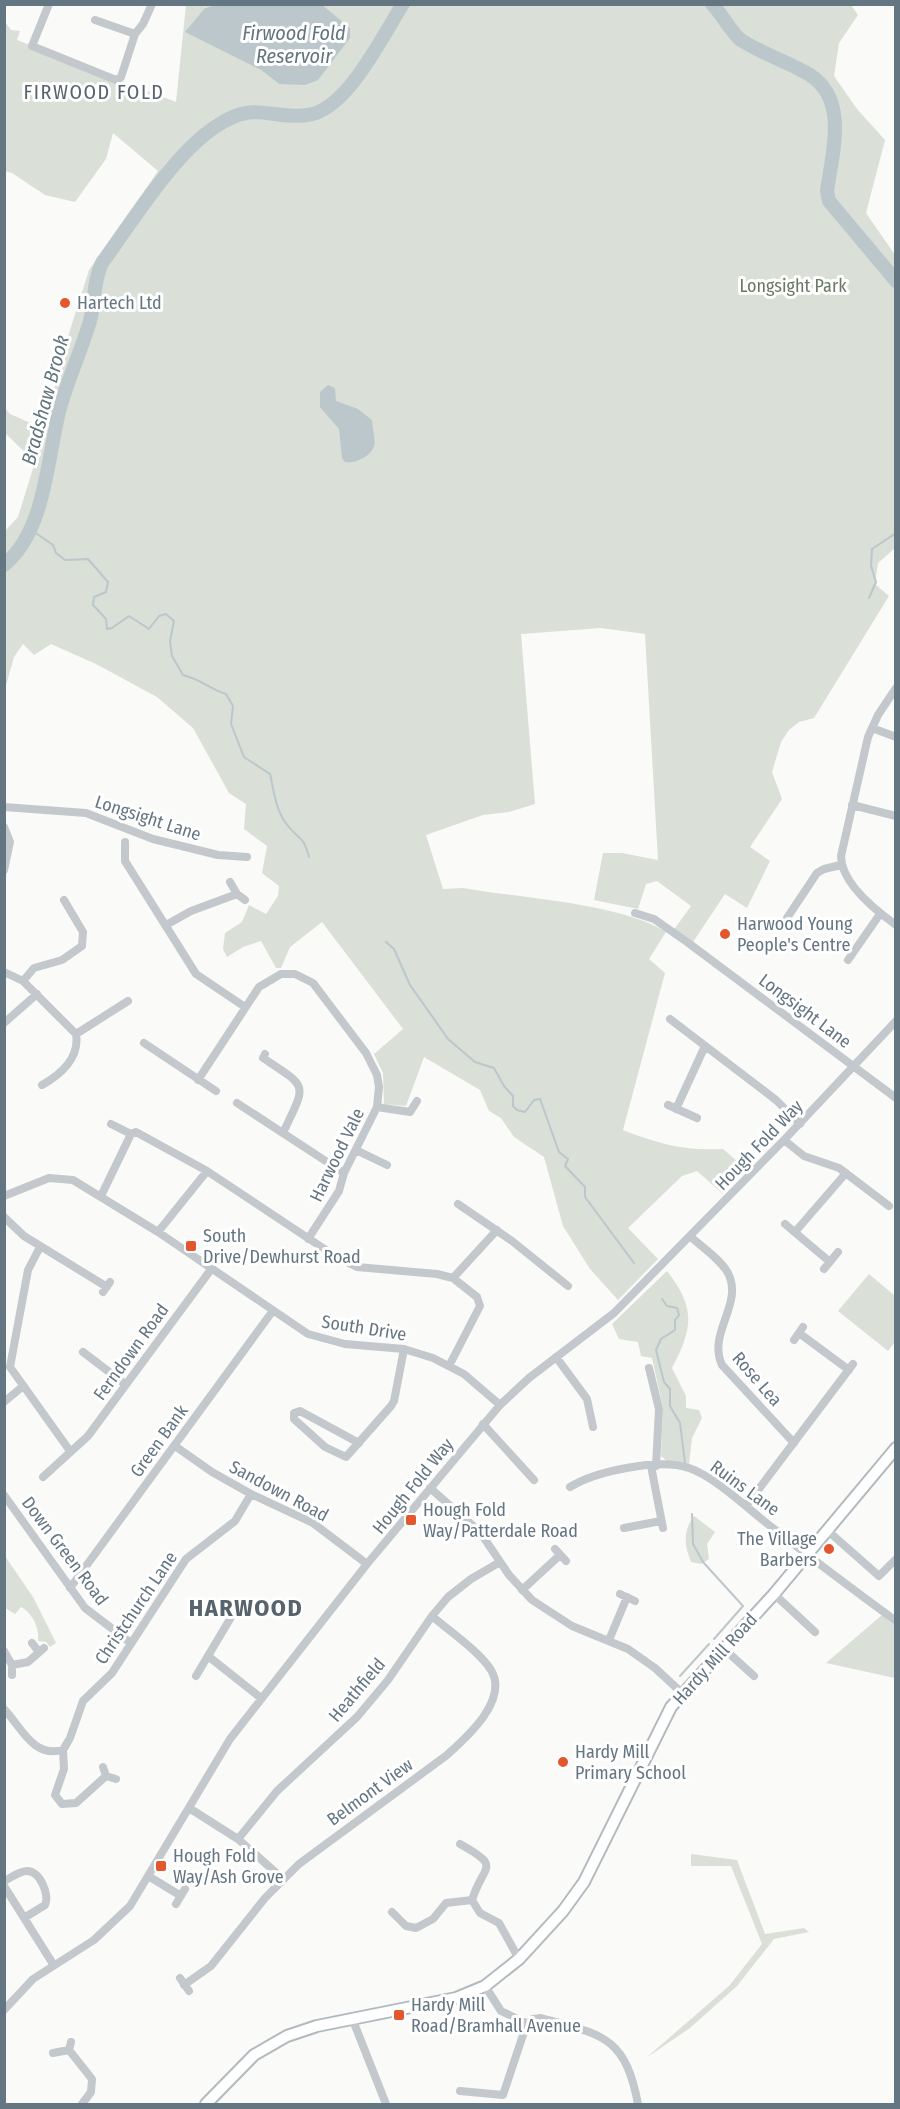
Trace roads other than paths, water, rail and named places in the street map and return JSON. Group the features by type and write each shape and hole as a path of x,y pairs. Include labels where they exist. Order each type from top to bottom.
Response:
{"main road":[{"name":"Hardy Mill Road","path":"206,2104 243,2065 263,2049 301,2031 352,2018 456,1998 485,1986 519,1959 563,1911 584,1882 662,1721 682,1693 774,1594 896,1448"}],"street":[{"path":"49,4 32,46 116,80 121,77 135,34 143,24 152,4"},
{"path":"95,20 135,34"},
{"path":"896,688 872,728 841,850 841,865 852,883 880,914 896,925"},
{"path":"872,728 896,737"},
{"path":"852,805 896,816"},
{"name":"Longsight Lane","path":"4,807 81,812 153,839 218,855 247,857"},
{"path":"4,827 10,842 4,870"},
{"path":"122,846 125,861 196,974 245,1007"},
{"path":"786,919 817,873 841,865"},
{"path":"230,882 237,894 245,900"},
{"path":"166,925 190,911 237,894"},
{"path":"23,981 34,968 62,960 82,946 83,932 63,904"},
{"name":"Longsight Lane","path":"634,913 654,920 673,931 896,1098"},
{"path":"846,962 880,914"},
{"path":"4,972 23,981 76,1034 77,1045 63,1072 42,1085"},
{"name":"Harwood Vale","path":"198,1080 259,987 276,975 295,974 313,983 374,1065 379,1087 377,1107 344,1173 333,1203 308,1239"},
{"path":"4,1023 37,994"},
{"path":"76,1034 124,1003 116,996"},
{"path":"669,1020 776,1100 800,1124"},
{"name":"Hough Fold Way","path":"4,2010 27,1984 53,1964 93,1940 114,1923 134,1901 230,1739 368,1564 500,1405 556,1357 614,1313 800,1124 896,1020"},
{"path":"144,1043 153,1046 216,1091"},
{"path":"676,1109 705,1046"},
{"path":"265,1054 263,1058 296,1080 301,1089 299,1100 283,1133"},
{"path":"46,1072 51,1080"},
{"path":"377,1107 410,1112 417,1101"},
{"path":"237,1102 344,1173"},
{"path":"668,1105 696,1118"},
{"path":"111,1124 131,1134 138,1133 207,1171 308,1239 357,1267 437,1274 453,1278 477,1297 480,1306 449,1366"},
{"path":"101,1196 131,1134"},
{"path":"784,1140 804,1156 833,1165 846,1173 885,1206"},
{"path":"356,1150 387,1166"},
{"path":"158,1232 207,1171"},
{"path":"795,1232 846,1173"},
{"name":"South Drive","path":"4,1196 57,1177 73,1180 158,1232 272,1312 320,1339 345,1344 404,1349 449,1366 475,1382 500,1405"},
{"path":"458,1204 497,1230 554,1279 568,1286"},
{"path":"4,1217 24,1236 107,1287"},
{"path":"785,1224 827,1265 838,1252"},
{"path":"453,1278 497,1230"},
{"name":"Rose Lea","path":"691,1237 724,1267 731,1280 731,1302 718,1340 718,1357 722,1365 794,1443"},
{"path":"40,1246 28,1270 9,1358 11,1371 70,1451"},
{"name":"Ferndown Road","path":"43,1476 88,1436 212,1268"},
{"name":"Green Bank","path":"70,1587 272,1312"},
{"path":"746,1506 851,1367 799,1334"},
{"path":"359,1443 300,1412 294,1413 294,1419 325,1447 346,1457 359,1443 394,1401 404,1349"},
{"path":"84,1352 125,1384"},
{"path":"556,1357 587,1399 594,1428"},
{"path":"624,1528 662,1524 654,1466 659,1409 649,1368"},
{"path":"4,1402 22,1387"},
{"path":"483,1424 532,1482 541,1473"},
{"name":"Sandown Road","path":"175,1446 212,1472 251,1494 314,1523 368,1564"},
{"name":"Ruins Lane","path":"570,1487 585,1482 593,1475 654,1466 690,1468 746,1506 896,1621"},
{"path":"430,1488 480,1532 522,1590 559,1619 609,1640 642,1658 682,1693"},
{"name":"Christchurch Lane","path":"106,1776 76,1803 62,1804 55,1795 64,1769 63,1750 70,1738 83,1701 112,1673 186,1559 235,1521 251,1494"},
{"name":"Down Green Road","path":"4,1495 70,1587 97,1618 131,1643"},
{"path":"828,1531 879,1576 896,1559"},
{"path":"522,1590 560,1555"},
{"name":"Heathfield","path":"238,1839 276,1791 357,1717 388,1680 432,1616 459,1587 500,1562"},
{"path":"774,1594 815,1632"},
{"path":"609,1640 627,1598"},
{"path":"196,1676 233,1614 221,1606"},
{"name":"Belmont View","path":"184,1985 211,1966 230,1946 283,1879 327,1841 447,1755 467,1736 490,1706 495,1688 492,1671 432,1616"},
{"path":"12,1665 28,1662 41,1650 32,1643"},
{"path":"723,1648 754,1676"},
{"path":"4,1651 12,1665 12,1675"},
{"path":"208,1656 261,1698"},
{"path":"16,1706 6,1711 36,1748 52,1753 63,1750"},
{"path":"103,1767 106,1776 116,1779"},
{"path":"189,1808 238,1839 283,1879"},
{"path":"460,1844 469,1853 484,1859 487,1868 472,1900"},
{"path":"4,1881 23,1872 31,1872 37,1875 47,1893 45,1905 24,1918"},
{"path":"150,1877 183,1892 176,1904"},
{"path":"4,1886 53,1964"},
{"path":"472,1900 480,1913 499,1923 519,1959"},
{"path":"392,1912 402,1916 406,1926 416,1928 433,1919 446,1903 472,1900"},
{"path":"485,1986 501,2011 525,2025"},
{"path":"352,2018 386,2104"},
{"path":"460,2091 503,2095 525,2025 533,2019 542,2018 595,2033 606,2039 629,2067 638,2104"},
{"path":"53,2054 70,2046 96,2081 82,2104"}],"water":[{"name":"Firwood Fold Reservoir","path":"321,4 350,28 350,38 318,80 305,85 279,84 261,70 185,32 205,8 215,5"},
{"path":"328,385 335,388 336,401 358,409 372,420 374,446 362,459 345,462 342,458 339,429 320,407 320,392"}],"waterway":[{"name":"Bradshaw Brook","path":"4,565 18,551 37,513 60,408 90,321 99,270 140,209 184,154 199,139 229,119 252,112 307,115 322,110 336,100 362,70 403,4"},
{"name":"Bradshaw Brook","path":"712,4 741,40 810,75 822,86 830,98 835,128 827,191 829,201 896,281"},
{"path":"30,529 53,545 56,553 65,560 88,559 108,582 106,592 94,597 93,605 106,619 107,629 129,616 149,629 159,616 166,614 174,621 170,641 172,656 183,675 226,694 233,706 231,724 244,757 270,774 281,815 303,842 309,857"},
{"path":"869,598 876,582 871,566 872,549 896,533"},
{"path":"386,942 394,949 410,985 448,1039 475,1062 494,1068 504,1086 513,1096 513,1106 525,1112 534,1100 540,1099 559,1152 568,1159 565,1166 585,1187 585,1197 634,1263"},
{"path":"662,1299 667,1306 677,1308 679,1315 675,1320 675,1330 661,1339 656,1350 664,1382 670,1389 670,1406 680,1423 685,1463"},
{"path":"692,1514 693,1544 703,1562 743,1606 714,1639"},
{"path":"680,1676 709,1644"}],"place":[{"name":"Hartech Ltd","path":"65,303"},
{"name":"Harwood Young People's Centre","path":"725,934"},
{"name":"South Drive/Dewhurst Road","path":"191,1246"},
{"name":"Hough Fold Way/Patterdale Road","path":"411,1520"},
{"name":"The Village Barbers","path":"829,1549"},
{"name":"Hardy Mill Primary School","path":"563,1762"},
{"name":"Hough Fold Way/Ash Grove","path":"161,1866"},
{"name":"Hardy Mill Road/Bramhall Avenue","path":"399,2015"}],"district":[{"name":"FIRWOOD FOLD","path":"94,92"},
{"name":"HARWOOD","path":"246,1608"}],"park label":[{"name":"Longsight Park","path":"793,286"}]}
